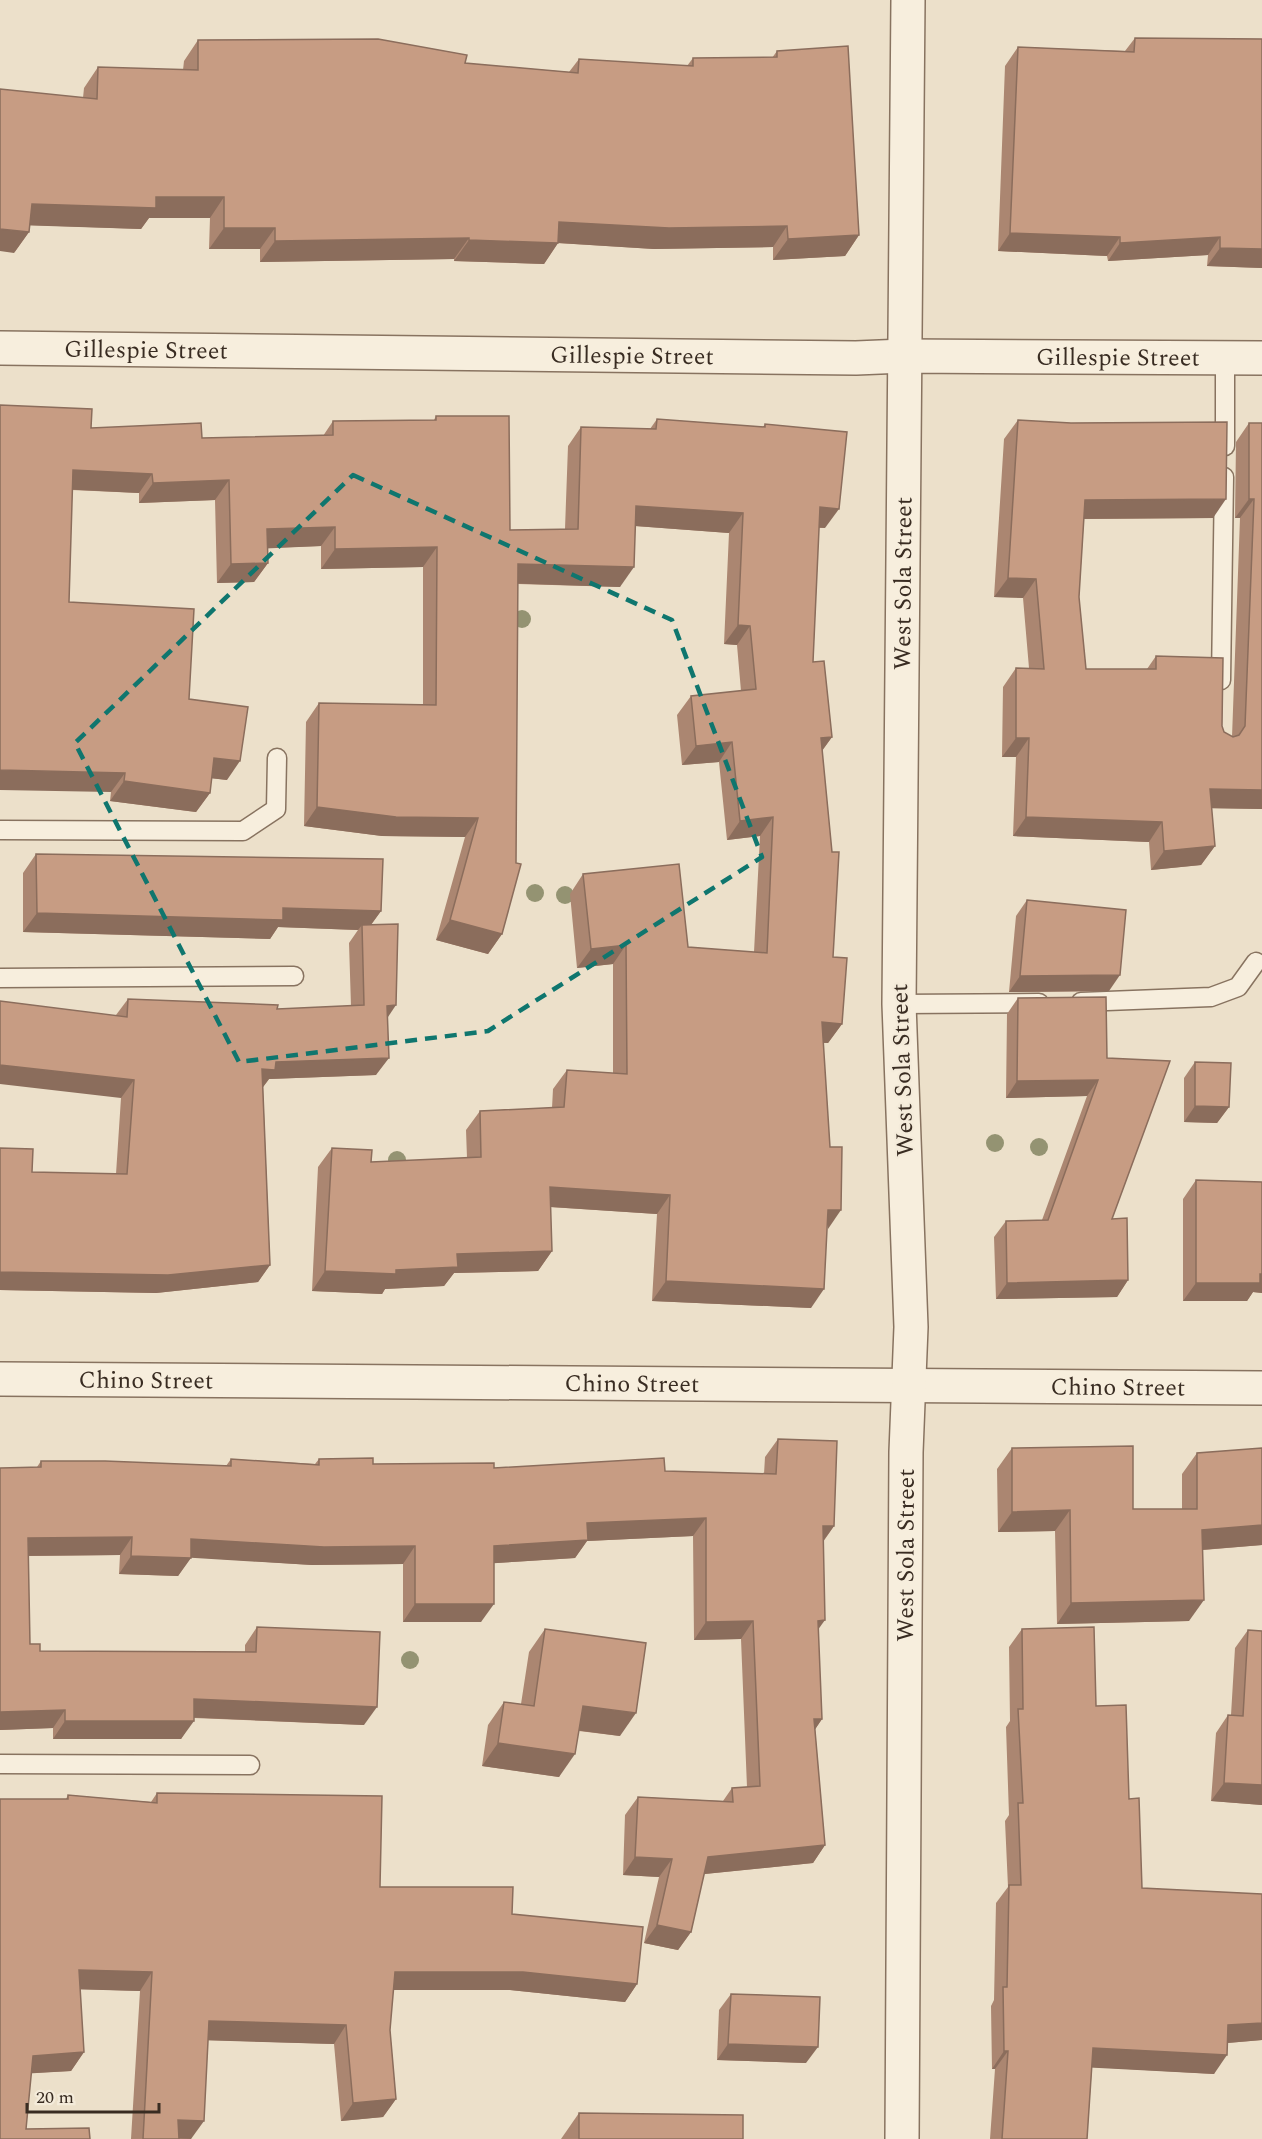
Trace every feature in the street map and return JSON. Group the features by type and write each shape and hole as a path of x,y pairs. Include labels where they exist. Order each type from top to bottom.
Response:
{"street":[{"name":"West Sola Street","path":"902,2139 906,1464 910,1311 899,1004 908,0"},
{"name":"Gillespie Street","path":"0,348 856,358 904,356 1262,358"},
{"name":"Chino Street","path":"0,1379 1262,1388"}],"lane":[{"path":"1221,699 1225,358"},
{"path":"0,831 243,831 276,810 278,758"},
{"path":"899,1004 1211,997 1227,993 1238,987 1256,962"},
{"path":"0,978 294,976"},
{"path":"0,1764 250,1765"}],"highlighted area":[{"path":"353,475 672,620 762,857 488,1031 239,1062 75,743"}],"building":[{"path":"1135,38 1262,39 1262,249 1220,248 1220,237 1120,243 1120,237 1010,233 1018,47 1134,52"},
{"path":"378,39 467,55 465,63 578,73 579,59 693,66 693,58 777,57 777,51 848,46 859,235 788,239 787,226 669,228 559,222 558,243 469,240 469,238 275,241 275,228 224,228 224,197 156,197 156,208 32,204 29,232 0,229 0,89 97,99 98,67 198,70 198,40"},
{"path":"0,405 92,409 91,428 201,423 202,438 333,435 333,421 436,420 436,416 509,416 510,530 578,529 581,427 656,429 657,419 765,427 765,424 847,432 839,509 820,507 813,662 824,661 832,737 821,738 832,852 839,852 833,957 847,958 842,1024 822,1022 830,1147 842,1147 841,1210 828,1210 824,1289 666,1281 670,1195 550,1187 552,1251 457,1254 458,1267 396,1270 396,1274 325,1271 332,1148 372,1150 371,1162 481,1157 480,1111 564,1107 567,1070 627,1074 626,945 591,949 583,874 679,864 688,947 767,953 773,817 740,821 732,742 696,746 691,696 756,689 750,626 738,625 743,513 636,506 634,567 518,564 516,863 521,864 502,934 450,920 478,818 396,817 317,807 319,703 436,705 437,547 335,549 335,527 267,529 268,563 231,564 229,480 153,483 152,474 73,470 69,602 194,609 189,699 248,707 240,761 214,758 210,793 124,781 125,773 0,770"},
{"path":"1018,420 1071,423 1227,422 1226,499 1085,500 1079,597 1086,669 1156,669 1156,656 1223,658 1222,726 1224,732 1233,737 1239,735 1245,726 1254,499 1249,499 1249,423 1262,423 1262,790 1210,789 1215,846 1164,851 1162,822 1026,817 1029,738 1016,738 1016,668 1044,669 1036,579 1008,578"},
{"path":"36,854 383,859 381,911 283,908 283,920 37,913"},
{"path":"1027,900 1126,910 1120,975 1020,976"},
{"path":"398,924 396,1005 387,1006 389,1058 276,1062 275,1070 262,1069 270,1265 168,1275 0,1272 0,1148 33,1149 32,1172 127,1174 134,1080 0,1065 0,1001 127,1017 128,999 278,1005 277,1009 364,1005 362,925"},
{"path":"1106,997 1107,1058 1170,1061 1112,1219 1127,1218 1128,1280 1007,1283 1006,1221 1048,1220 1098,1080 1017,1081 1018,998"},
{"path":"1195,1062 1231,1063 1229,1107 1195,1106"},
{"path":"1196,1180 1262,1182 1262,1274 1260,1274 1260,1283 1196,1283"},
{"path":"778,1439 837,1441 834,1526 823,1526 825,1620 818,1621 822,1719 814,1719 825,1845 708,1857 691,1932 657,1925 672,1859 635,1857 638,1797 733,1802 732,1788 760,1786 753,1621 706,1622 706,1518 587,1523 588,1540 494,1546 494,1604 415,1604 415,1546 324,1547 191,1539 191,1558 131,1556 132,1537 28,1538 30,1644 40,1644 40,1651 256,1652 257,1627 380,1632 377,1707 194,1699 194,1721 65,1721 65,1710 0,1712 0,1468 41,1467 41,1461 231,1466 231,1459 319,1465 319,1459 373,1458 373,1464 494,1463 494,1468 664,1458 665,1471 776,1474"},
{"path":"1133,1446 1133,1509 1197,1509 1197,1453 1262,1448 1262,1525 1202,1530 1204,1600 1071,1603 1070,1510 1012,1512 1012,1448"},
{"path":"1094,1627 1096,1706 1126,1705 1129,1799 1139,1798 1142,1888 1262,1894 1262,2023 1228,2025 1227,2055 1093,2048 1087,2139 1002,2139 1008,2051 1004,2051 1003,1987 1007,1987 1009,1885 1021,1885 1018,1803 1023,1803 1018,1709 1023,1709 1022,1629"},
{"path":"545,1629 646,1643 636,1713 583,1706 575,1754 498,1743 504,1702 534,1706"},
{"path":"1248,1630 1262,1631 1262,1785 1224,1783 1228,1715 1243,1716"},
{"path":"157,1793 382,1796 380,1887 513,1887 512,1914 643,1927 637,1984 523,1972 395,1972 390,2030 396,2099 353,2103 346,2025 209,2021 204,2121 178,2120 179,2139 143,2139 152,1972 79,1970 84,2052 33,2056 26,2129 89,2128 90,2139 0,2139 0,1799 68,1799 68,1795 157,1803"},
{"path":"731,1994 820,1997 818,2047 728,2044"},
{"path":"579,2113 743,2115 743,2139 579,2139"}]}
